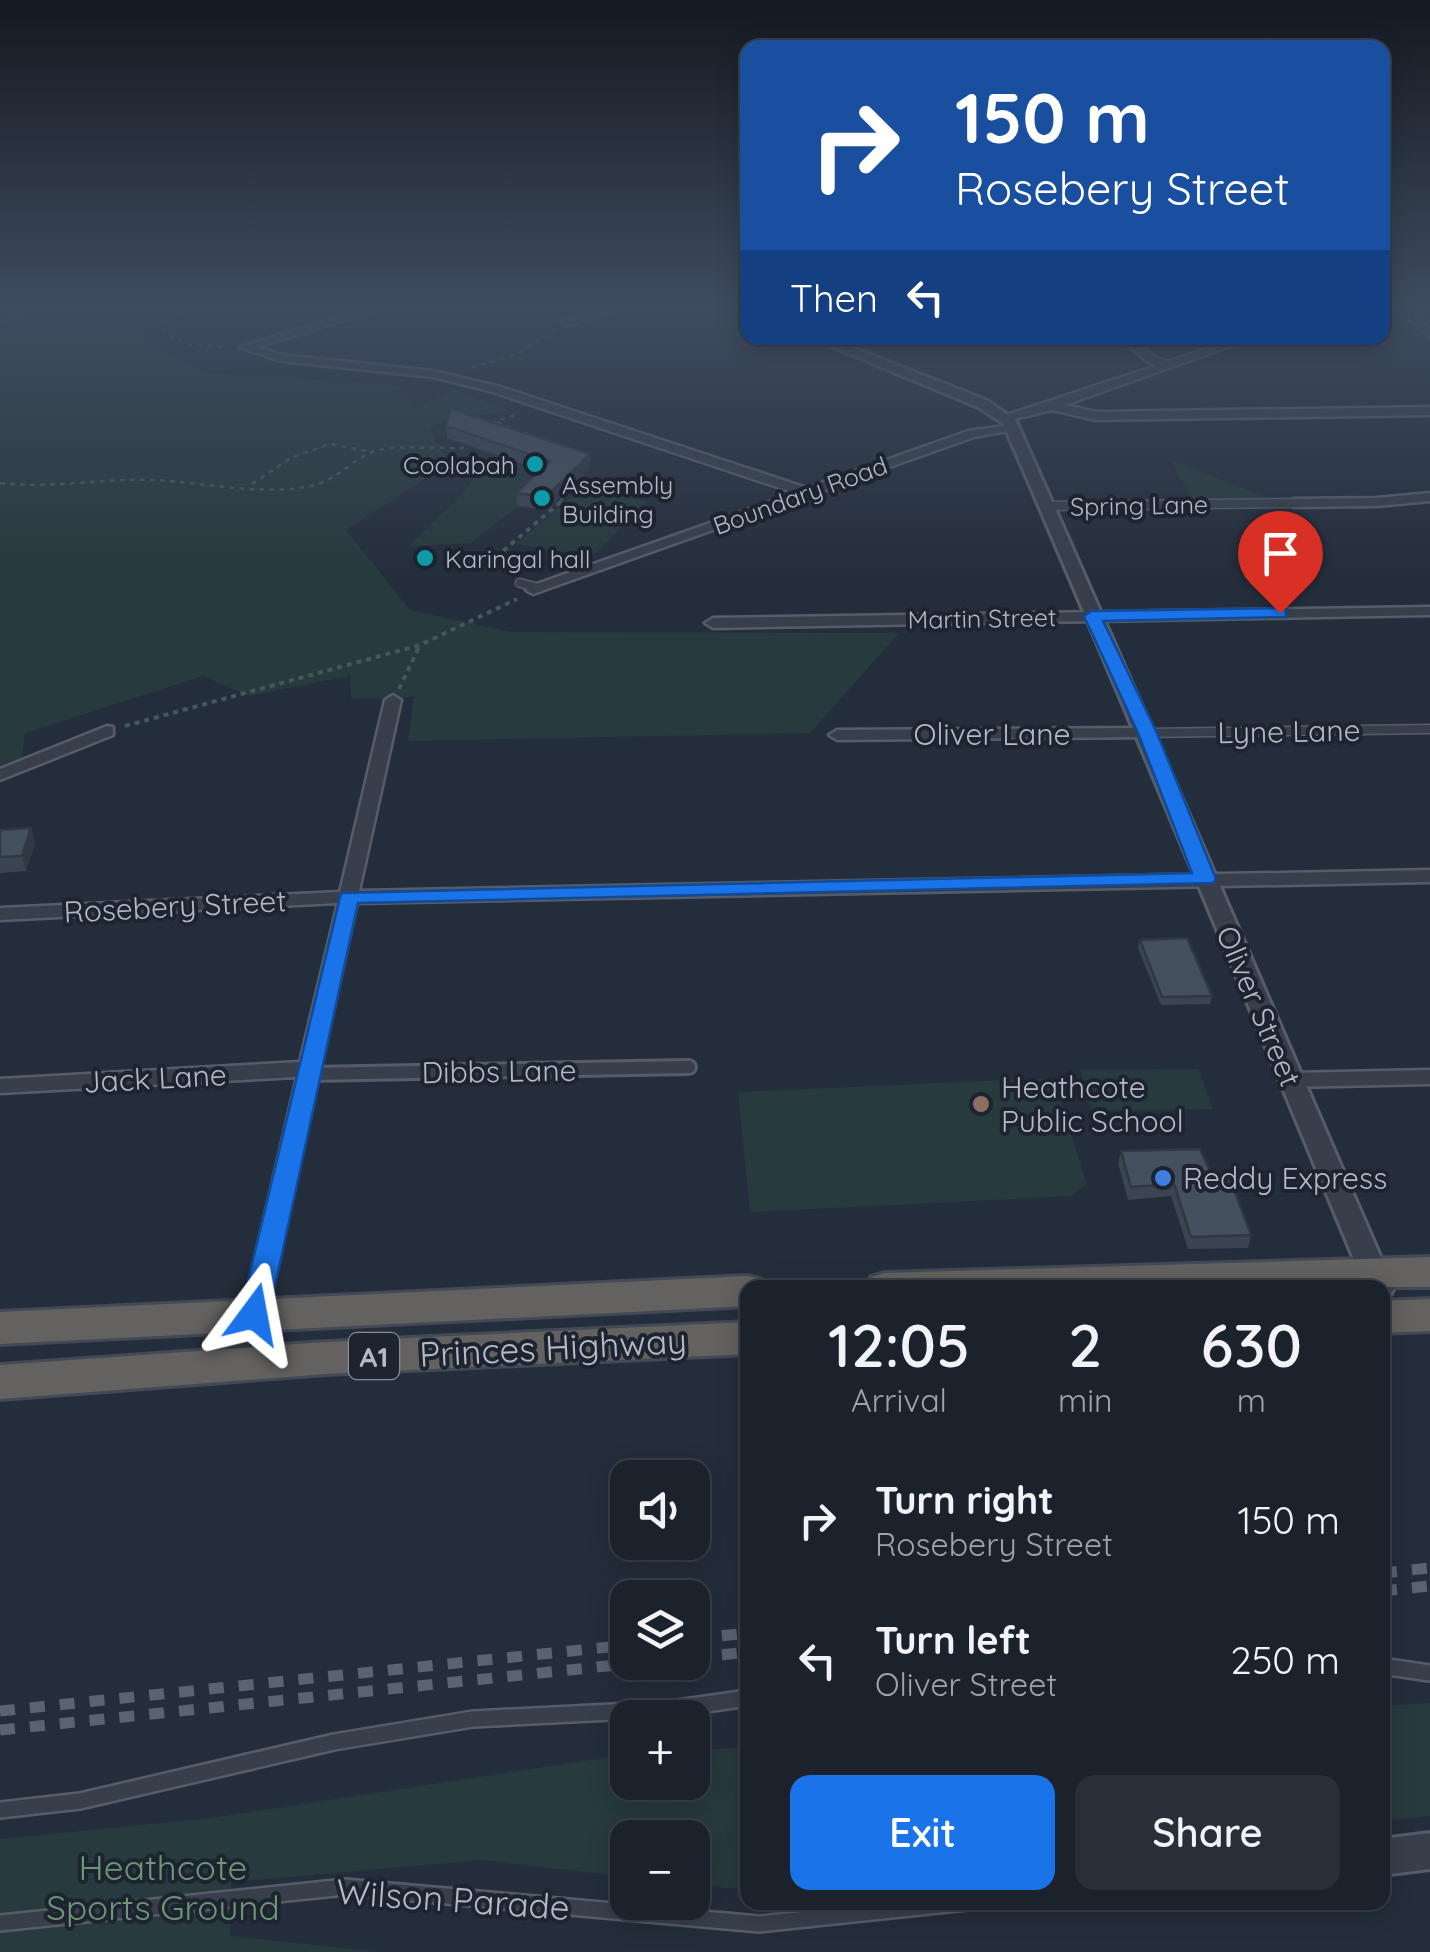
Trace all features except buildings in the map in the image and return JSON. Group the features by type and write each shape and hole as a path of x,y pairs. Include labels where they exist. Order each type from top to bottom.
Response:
{"highway":[{"path":"1390,1301 1430,1272"},
{"name":"Princes Highway","path":"0,1328 740,1291"},
{"name":"Princes Highway","path":"0,1382 238,1364 740,1338"}],"street":[{"path":"514,396 806,492"},
{"path":"949,396 1009,423"},
{"name":"Boundary Road","path":"531,587 1080,396"},
{"path":"1052,406 1096,416 1430,411"},
{"name":"Oliver Street","path":"1009,423 1092,616 1148,733 1290,1080 1380,1280"},
{"path":"1294,503 1377,502 1430,496"},
{"name":"Martin Street","path":"713,623 1430,611"},
{"path":"238,1364 254,1314 393,700"},
{"path":"0,776 107,731"},
{"name":"Oliver Lane","path":"837,735 1148,733"},
{"name":"Rosebery Street","path":"0,914 348,897 1430,876"},
{"name":"Jack Lane","path":"0,1086 310,1072"},
{"path":"1290,1080 1430,1077"},
{"path":"1390,1856 1430,1852"}],"lane":[{"name":"Spring Lane","path":"1045,506 1294,503"},
{"name":"Lyne Lane","path":"1148,733 1430,729"},
{"name":"Dibbs Lane","path":"310,1072 689,1067"},
{"path":"1390,1667 1430,1673"},
{"path":"0,1810 80,1801 334,1742 473,1719 671,1708 740,1699"},
{"name":"Wilson Parade","path":"0,1924 346,1887 759,1924 891,1910"}],"path":[{"path":"481,422 497,422 539,405"},
{"path":"497,422 526,434"},
{"path":"0,483 34,487 154,480 200,488 294,489 326,484 372,452 395,447 463,448 456,430"},
{"path":"244,486 259,482 291,458 330,444 372,452"},
{"path":"489,563 568,496 575,480"},
{"path":"448,554 484,569 494,564 489,563"},
{"path":"476,565 494,554 489,563"},
{"path":"107,731 420,645 531,587"},
{"path":"393,700 420,645"}],"green space":[{"path":"0,396 406,396 414,408 439,396 469,396 511,411 454,418 428,428 450,463 346,530 410,610 511,632 899,633 810,733 408,741 414,697 351,699 350,676 249,696 203,676 25,733 22,758 0,765"},
{"path":"493,455 554,478 471,543 409,546 459,497"},
{"path":"1170,460 1267,497 1266,501 1193,501"},
{"path":"580,490 646,501 593,556 516,544"},
{"path":"1198,1069 1213,1109 1092,1111 1080,1070"},
{"path":"1053,1078 1087,1184 1071,1196 750,1212 738,1092"},
{"path":"1430,1703 1430,1816 1390,1820 1390,1706"},
{"name":"Heathcote Sports Ground","path":"740,1748 740,1889 710,1886 710,1820 610,1820 610,1875 483,1860 231,1882 230,1936 380,1952 0,1952 0,1839 211,1818 610,1757 610,1800 710,1800 710,1750"}],"railway":[{"path":"1390,1572 1430,1568"},
{"path":"1390,1590 1430,1586"},
{"path":"710,1637 740,1634"},
{"path":"0,1711 610,1647"},
{"path":"710,1656 740,1653"},
{"path":"0,1730 610,1666"}],"place":[{"name":"Coolabah","path":"535,464"},
{"name":"Assembly Building","path":"542,498"},
{"name":"Karingal hall","path":"425,558"},
{"name":"Heathcote Public School","path":"981,1104"},
{"name":"Reddy Express","path":"1163,1178"}],"route":[{"path":"254,1314 348,897 1205,879 1148,733 1092,616 1280,613"}]}
